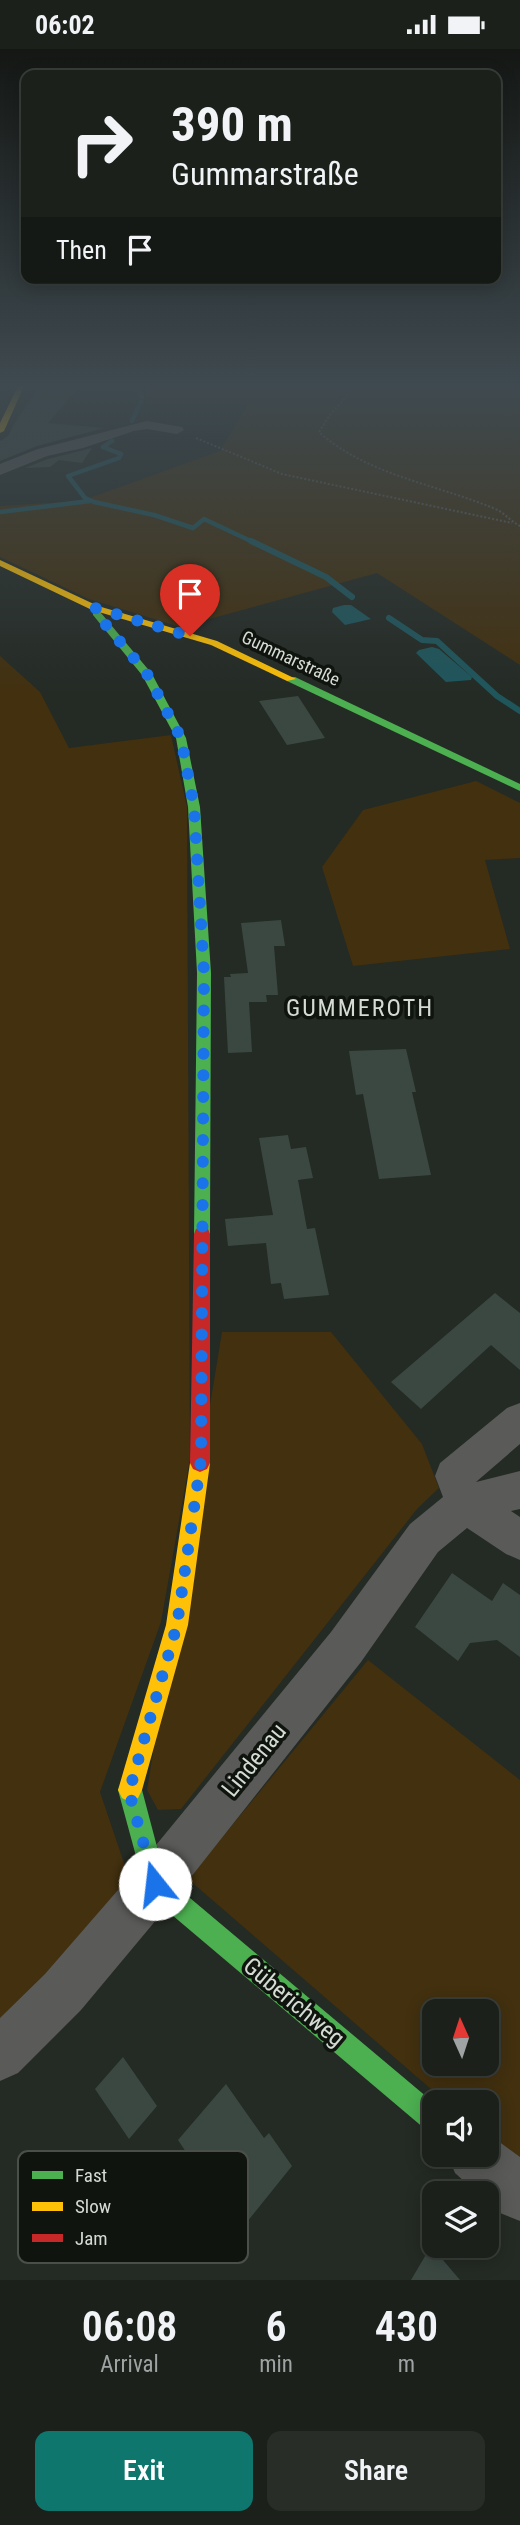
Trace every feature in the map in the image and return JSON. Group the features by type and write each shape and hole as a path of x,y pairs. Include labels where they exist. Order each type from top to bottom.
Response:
{"street":[{"name":"Gummarstraße","path":"0,563 95,608 214,643 520,788"},
{"path":"95,608 96,613 147,674 181,738 194,807 204,973 201,1460 177,1625 129,1792 155,1884"},
{"path":"520,1420 454,1476 465,1504 520,1540"},
{"name":"Lindenau","path":"0,2055 63,1992 155,1884 346,1647 424,1538 465,1504 520,1490"},
{"name":"Güberichweg","path":"155,1884 422,2110"},
{"path":"489,2167 520,2193"}],"path":[{"path":"348,488 520,526"},
{"path":"433,488 502,511 512,523"}],"shaded area":[{"path":"117,488 520,488 520,665 377,573 180,627 89,599 0,557 0,506 81,501"},
{"path":"0,656 40,692 69,748 171,735 187,807 190,1459 161,1622 100,1792 131,1884 0,2022"},
{"path":"476,781 520,803 520,858 485,860 510,949 353,966 322,867 363,810"},
{"path":"222,1332 331,1332 422,1444 439,1488 417,1509 181,1809 158,1810 147,1790"},
{"path":"368,1660 520,1780 520,2165 499,2147 499,2090 432,2090 188,1879"}],"water":[{"path":"351,605 371,619 345,625 332,612 333,608"},
{"path":"432,647 439,649 472,677 471,680 446,682 416,653"}],"building":[{"path":"298,696 325,738 287,745 259,701"},
{"path":"281,920 285,946 274,946 278,995 266,995 267,1002 249,1002 252,1052 228,1053 224,977 248,973 241,923"},
{"path":"406,1049 416,1092 412,1092 431,1175 379,1179 363,1094 356,1095 349,1051"},
{"path":"288,1135 291,1149 306,1147 313,1178 298,1180 307,1229 315,1228 329,1295 284,1299 281,1283 271,1284 266,1243 228,1246 225,1219 273,1215 259,1138"},
{"path":"495,1293 520,1313 520,1370 491,1345 421,1409 391,1382"},
{"path":"452,1573 492,1601 503,1583 520,1595 520,1657 497,1640 470,1643 458,1661 415,1627"},
{"path":"123,2057 157,2106 129,2139 95,2089"},
{"path":"226,2084 264,2138 269,2133 292,2166 248,2221 248,2151 185,2151 178,2140"},
{"path":"424,2258 441,2258 460,2280 411,2280"}],"waterway":[{"path":"77,488 85,498 94,502 154,515 193,528 204,519 255,543"},
{"path":"0,512 90,501"},
{"path":"251,541 326,577 352,597"},
{"path":"389,618 422,640 437,641 497,696 520,711"}],"traffic: fast":[{"path":"95,608 96,613 147,674 181,738 194,807 204,973 202,1234"},
{"path":"291,679 520,788"},
{"path":"130,1790 155,1884 422,2110"}],"traffic: slow":[{"path":"0,563 95,608 214,643 291,679"},
{"path":"130,1790 177,1625 200,1463"}],"traffic: jam":[{"path":"200,1463 202,1234"}],"district":[{"name":"GUMMEROTH","path":"360,1008"}],"route":[{"path":"155,1884 129,1792 177,1625 201,1460 204,973 194,807 181,738 147,674 96,613 95,608 190,636"}]}
